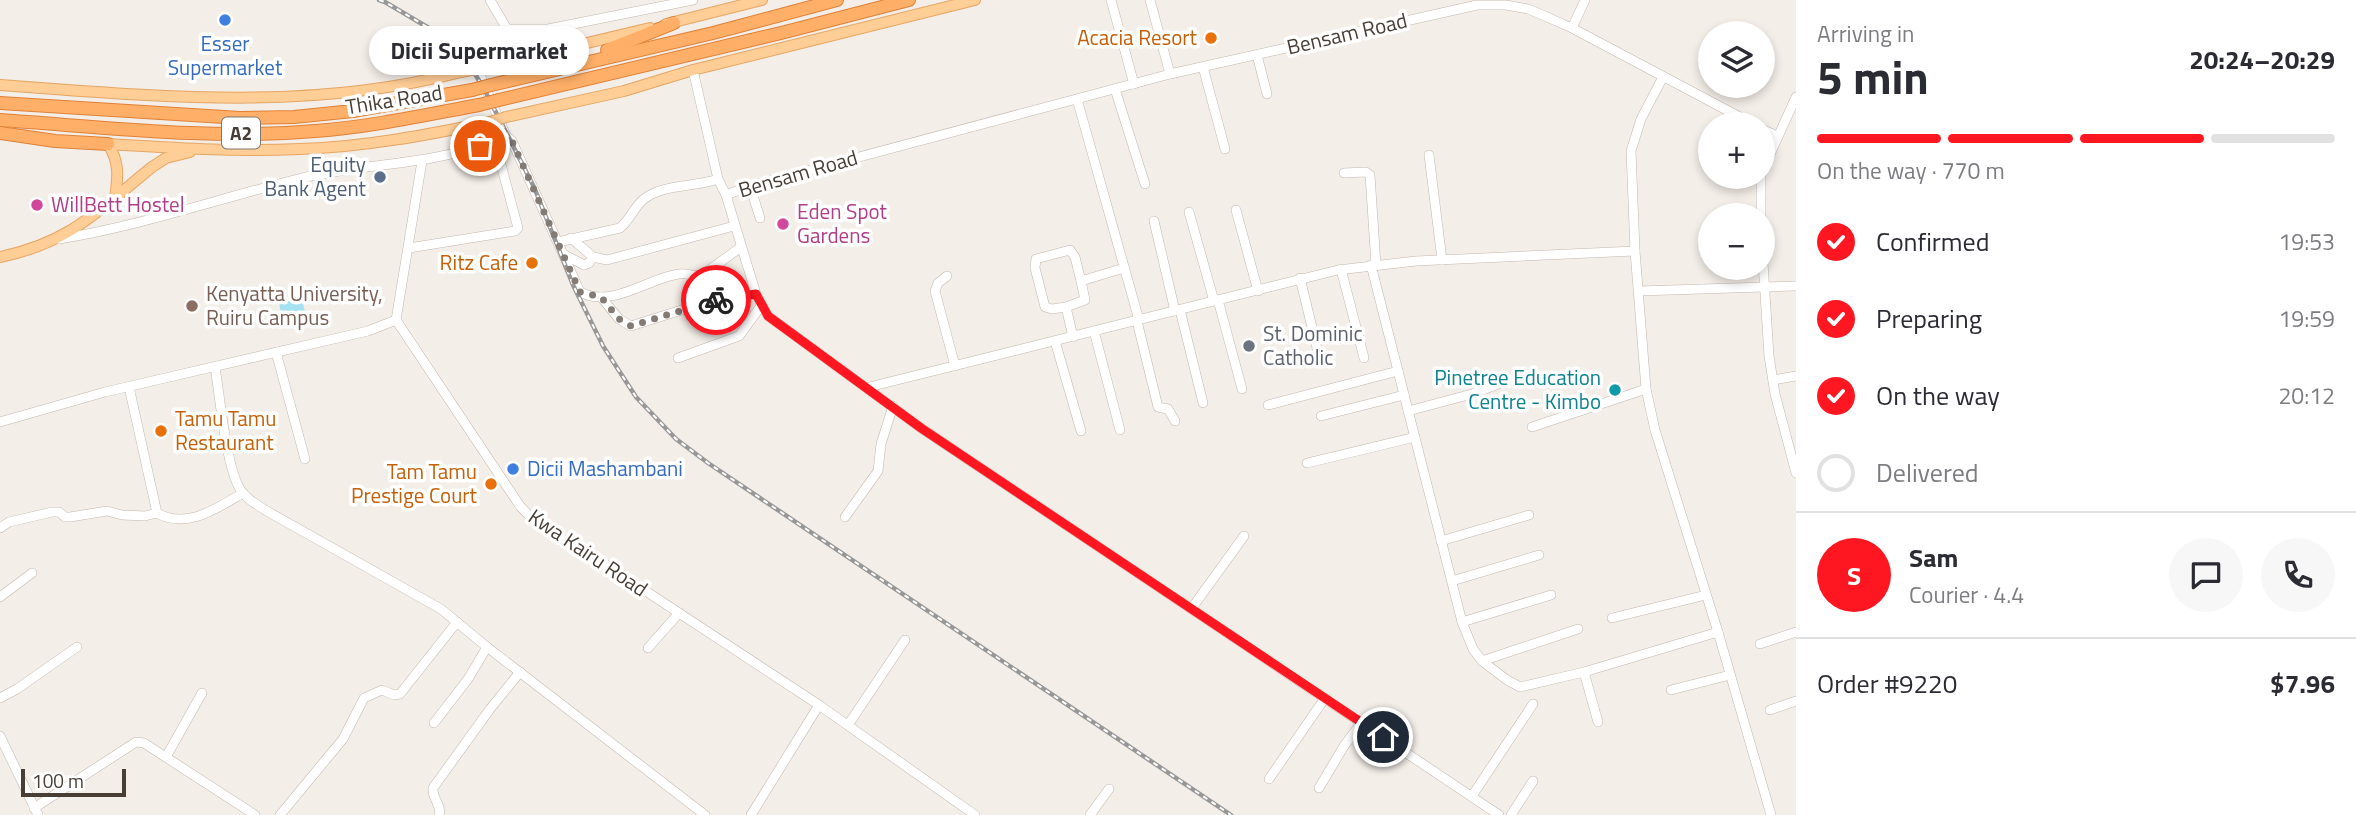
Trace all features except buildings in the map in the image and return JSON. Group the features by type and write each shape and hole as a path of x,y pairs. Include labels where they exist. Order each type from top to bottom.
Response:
{"highway":[{"name":"Thika Road","path":"0,103 240,118 294,117 353,111 472,90 568,65 713,33 837,0"},
{"name":"Thika Road","path":"0,120 131,129 258,133 370,125 479,105 909,0"},
{"path":"568,65 674,23"},
{"path":"0,133 55,141 108,144"}],"main road":[{"name":"Thika Road","path":"0,85 192,98 297,98 384,89 674,23 762,0"},
{"name":"Thika Road","path":"108,144 241,151 329,148 420,135 490,122 624,90 693,70 975,0"},
{"path":"108,144 118,167 115,198"},
{"path":"0,257 58,239 84,223 166,158 202,149"}],"street":[{"path":"489,0 507,29"},
{"path":"693,0 548,29 507,29 482,48 475,63 506,136 512,141 580,292 601,297 680,273 701,276 741,247"},
{"path":"1111,0 1134,84"},
{"path":"1150,0 1170,74"},
{"path":"1572,28 1585,0"},
{"name":"Bensam Road","path":"1499,815 933,435 768,316 756,294 726,195 750,186 1170,74 1477,5 1506,5 1528,9 1572,28 1730,112"},
{"path":"1256,55 1267,94"},
{"path":"1203,67 1225,149"},
{"path":"693,70 718,179 726,195"},
{"path":"1663,77 1641,119 1631,151 1635,251 1646,389 1655,430 1771,815"},
{"path":"1115,89 1145,184"},
{"path":"1775,141 1796,97"},
{"path":"1077,99 1138,320 1158,407 1168,409 1175,421"},
{"path":"58,239 120,228 302,178 422,161 506,136"},
{"path":"409,248 515,231 518,228 499,157 490,142"},
{"path":"1429,155 1442,260"},
{"path":"0,422 129,387 368,331 396,320 422,161"},
{"path":"1344,173 1366,172 1370,175 1374,265 1398,371 1462,622 1473,649 1482,661 1520,687 1584,672 1718,632"},
{"path":"558,242 620,228 628,222 641,202 655,193 718,179"},
{"path":"750,186 760,218"},
{"path":"1236,210 1258,290"},
{"path":"1189,212 1242,389"},
{"path":"1154,221 1203,403"},
{"path":"571,237 593,257 607,260 734,226"},
{"path":"1070,250 1081,281 1086,298 1083,302 1052,309 1045,307 1035,261 1070,250"},
{"path":"869,387 1341,269 1442,260 1635,251"},
{"path":"564,254 584,265 593,257"},
{"path":"1081,281 1124,268"},
{"path":"1341,269 1364,358"},
{"path":"947,276 938,283 935,291 955,366"},
{"path":"1300,278 1317,348"},
{"path":"1764,280 1773,380 1796,470"},
{"path":"1639,291 1796,286"},
{"path":"601,297 619,319 631,326 713,300 756,294"},
{"path":"678,358 739,336 761,306"},
{"path":"1066,307 1073,337"},
{"name":"Kwa Kairu Road","path":"396,320 520,506 531,517 819,705 975,815"},
{"path":"1094,331 1120,430"},
{"path":"1055,341 1081,431"},
{"path":"276,352 305,459"},
{"path":"215,367 231,467 243,493 265,510 428,600 705,815"},
{"path":"1268,405 1398,371"},
{"path":"1773,380 1796,376"},
{"path":"1408,411 1506,382"},
{"path":"129,387 157,513"},
{"path":"1532,427 1646,389"},
{"path":"1321,416 1404,395"},
{"path":"845,517 878,471 883,437 893,406"},
{"path":"1307,463 1415,437"},
{"path":"0,528 9,522 52,512 59,512 65,517 107,511 145,516 157,513 186,520 243,493"},
{"path":"1441,541 1529,515"},
{"path":"1192,608 1244,536"},
{"path":"1452,581 1539,555"},
{"path":"0,597 32,573"},
{"path":"1462,622 1551,595"},
{"path":"1612,618 1706,595"},
{"path":"648,648 680,613"},
{"path":"280,815 343,738 364,698 383,690 394,695 400,694 457,622"},
{"path":"1482,661 1578,629"},
{"path":"1760,644 1796,632"},
{"path":"848,725 905,640"},
{"path":"434,723 468,679 487,647"},
{"path":"0,698 17,690 77,648"},
{"path":"439,815 440,807 433,788 520,672"},
{"path":"1584,672 1598,722"},
{"path":"1671,690 1730,674"},
{"path":"166,757 202,693"},
{"path":"1269,779 1325,698"},
{"path":"1770,710 1796,701"},
{"path":"1472,796 1533,704"},
{"path":"751,815 819,705"},
{"path":"1319,788 1362,722"},
{"path":"0,736 36,811 136,742 144,743 255,815"},
{"path":"1511,815 1533,781"},
{"path":"1090,815 1109,789"}],"water":[{"path":"302,299 305,312 282,318 279,303"}],"railway":[{"path":"379,0 439,34 465,58 483,87 534,187 573,285 603,346 636,397 676,439 1231,815"}],"way so far":[{"path":"480,146 506,136 512,141 580,292 601,297 624,324 631,326 716,300"}],"place":[{"name":"Esser Supermarket","path":"225,20"},
{"name":"Acacia Resort","path":"1211,38"},
{"name":"Dicii Supermarket","path":"480,146"},
{"name":"Equity Bank Agent","path":"380,177"},
{"name":"WillBett Hostel","path":"37,205"},
{"name":"Eden Spot Gardens","path":"783,224"},
{"name":"Ritz Cafe","path":"532,263"},
{"name":"Kenyatta University, Ruiru Campus","path":"192,306"},
{"name":"St. Dominic Catholic","path":"1249,346"},
{"name":"Pinetree Education Centre - Kimbo","path":"1615,390"},
{"name":"Tamu Tamu Restaurant","path":"161,431"},
{"name":"Dicii Mashambani","path":"513,469"},
{"name":"Tam Tamu Prestige Court","path":"491,484"}],"route":[{"path":"716,300 756,294 768,316 869,387 921,428 1383,737"}]}
